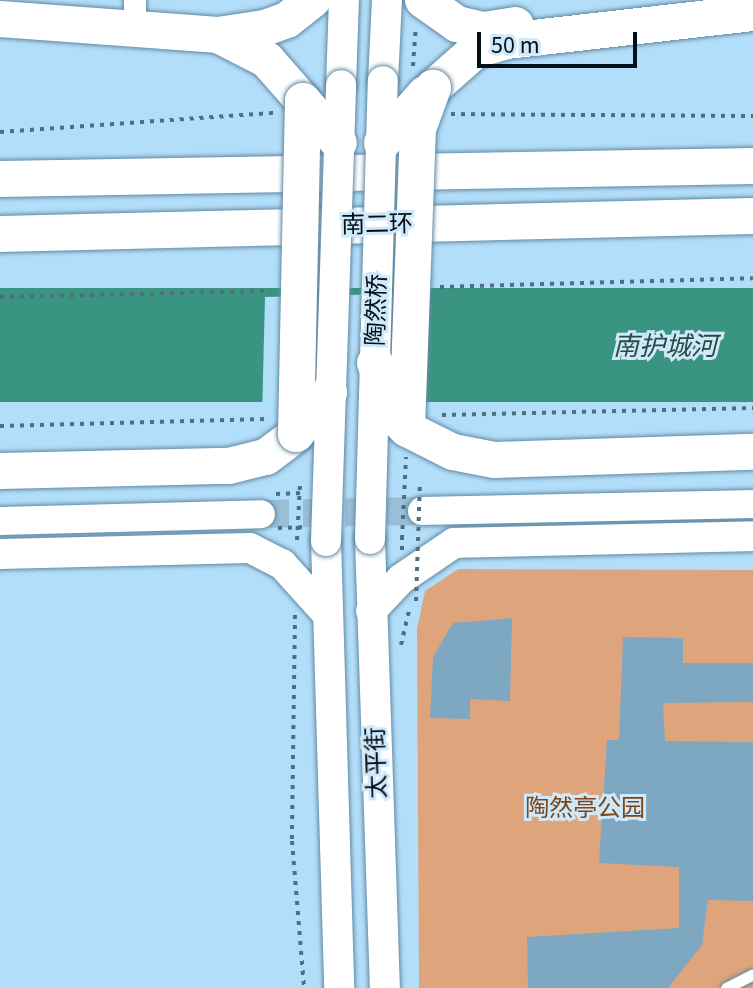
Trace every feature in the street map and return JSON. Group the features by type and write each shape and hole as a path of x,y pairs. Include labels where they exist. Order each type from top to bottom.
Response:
{"highway":[{"path":"218,35 265,28 287,20 313,0"},
{"path":"420,11 484,30 724,0"},
{"path":"382,143 423,80 476,50 507,41 753,13"},
{"path":"0,19 135,14 218,35 267,60 339,143"},
{"path":"407,429 418,129 423,80"},
{"path":"296,434 303,101"},
{"path":"0,179 753,166"},
{"name":"南二环","path":"0,234 753,216"},
{"path":"375,363 395,417 407,429 453,452 494,460 753,452"},
{"path":"0,471 229,466 266,457 296,434 329,393"}],"main road":[{"name":"陶然桥","path":"326,541 344,0"},
{"name":"陶然桥","path":"370,539 387,0"},
{"path":"371,611 401,579 454,543 753,536"},
{"name":"太平街","path":"370,539 385,988"},
{"name":"太平街","path":"326,541 339,988"},
{"path":"0,554 250,548 282,564 327,614"}],"street":[{"path":"422,511 753,504"},
{"path":"0,521 261,514"}],"lane":[{"path":"726,988 753,974"}],"path":[{"path":"420,11 423,80"},
{"path":"402,539 407,429"},
{"path":"416,601 420,481"},
{"path":"295,580 292,841 304,988"}],"green space":[{"name":"陶然亭公园","path":"458,569 753,570 753,988 419,988 417,629 425,591"}],"water":[{"name":"南护城河","path":"0,288 753,288 753,402 0,402"}],"pier":[{"path":"427,293 424,396 432,413 262,416 265,297"}],"building":[{"path":"512,618 510,701 470,699 470,719 430,718 433,657 453,623"},
{"path":"623,637 683,638 683,663 753,663 753,702 663,703 665,741 753,742 753,901 708,900 702,945 668,988 528,988 527,937 679,928 679,867 599,863 607,740 619,740"}],"tunnel":[{"path":"261,514 422,511"}]}
